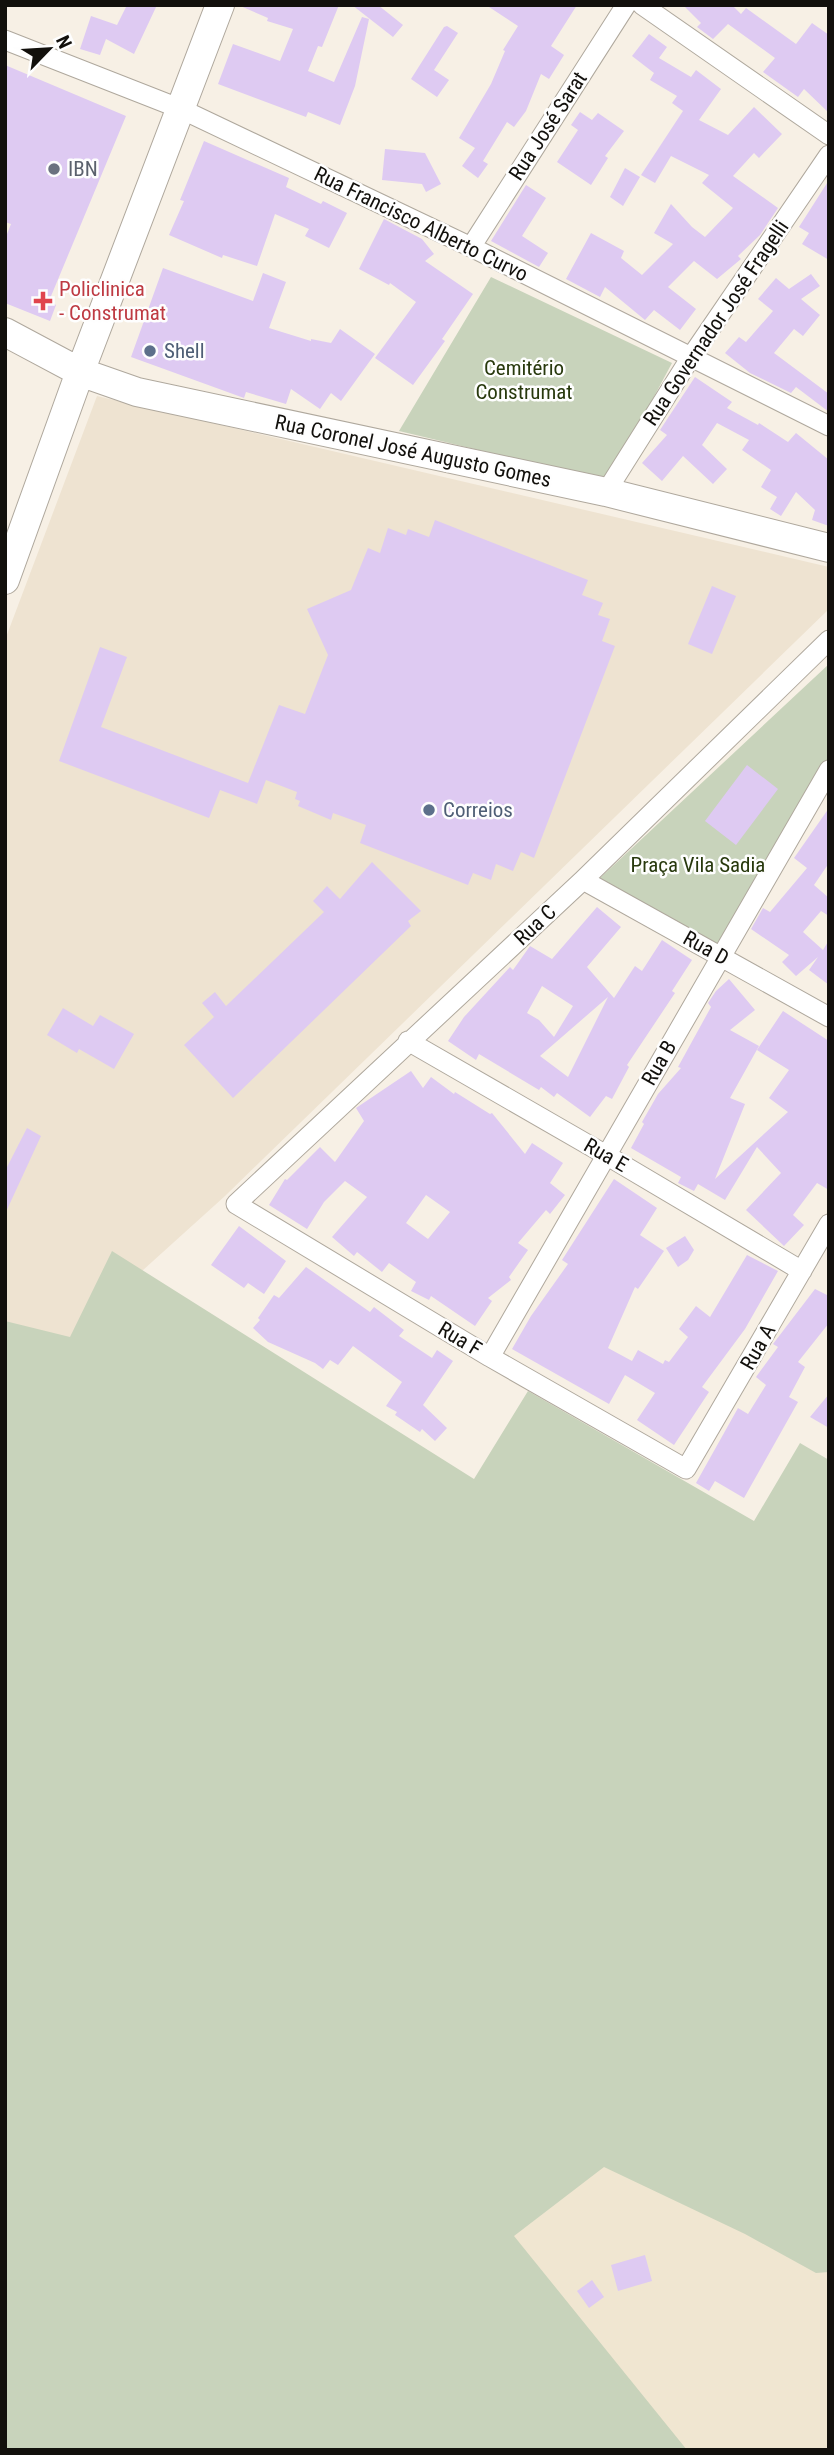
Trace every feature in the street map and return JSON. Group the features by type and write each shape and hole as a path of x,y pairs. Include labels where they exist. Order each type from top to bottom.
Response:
{"street":[{"path":"5,580 80,372 220,5"},
{"name":"Rua José Sarat","path":"471,247 626,5"},
{"path":"642,5 829,135"},
{"name":"Rua Francisco Alberto Curvo","path":"5,40 181,109 471,247 829,426"},
{"name":"Rua Governador José Fragelli","path":"606,492 691,357 829,155"},
{"name":"Rua Coronel José Augusto Gomes","path":"5,332 80,372 137,392 606,492 829,548"},
{"name":"Rua C","path":"236,1204 583,880 829,640"},
{"name":"Rua B","path":"490,1357 721,957 821,800 829,770"},
{"name":"Rua D","path":"583,880 829,1017"},
{"name":"Rua E","path":"408,1041 802,1271"},
{"name":"Rua F","path":"236,1204 490,1357 686,1469"},
{"name":"Rua A","path":"686,1469 829,1224"}],"shaded area":[{"path":"97,396 829,567 829,609 225,1196 111,1299 5,1457 5,640"},
{"path":"601,2130 829,2201 829,2450 560,2450 458,2244"}],"green space":[{"name":"Cemitério Construmat","path":"491,277 672,363 609,481 399,431"},
{"name":"Praça Vila Sadia","path":"829,664 829,757 720,946 600,878"},
{"path":"112,1251 474,1479 528,1391 754,1521 800,1443 829,1460 829,2272 816,2273 745,2234 604,2167 514,2236 687,2450 6,2450 5,1321 70,1337"}],"building":[{"path":"127,5 157,5 134,54 106,39 100,55 80,49 91,16 117,25"},
{"path":"238,5 339,5 322,47 318,46 308,71 334,82 362,17 369,19 355,86 340,125 308,112 306,117 218,84 233,44 280,61 293,29 267,21 268,18"},
{"path":"352,5 378,5 403,25 393,37"},
{"path":"486,5 577,5 551,46 564,55 549,79 541,74 526,111 514,127 507,122 483,161 488,164 478,178 462,166 475,148 459,138 491,84 505,51 503,50 518,26"},
{"path":"683,5 732,5 741,14 746,8 796,44 812,23 829,35 829,113 804,89 798,97 763,72 775,58 728,24 713,39 697,27 701,23"},
{"path":"447,26 458,33 434,70 449,80 437,97 411,79"},
{"path":"649,34 667,47 659,58 691,77 696,70 721,89 699,120 728,135 754,107 782,134 759,158 754,153 733,176 778,208 760,235 738,256 741,259 717,279 694,261 668,287 696,309 680,330 654,310 645,320 605,287 600,297 566,279 591,233 624,251 621,258 642,275 673,244 654,233 671,204 705,237 733,208 702,183 709,175 671,156 655,183 641,175 683,111 672,103 677,96 650,80 654,73 632,56"},
{"name":"IBN","path":"5,65 126,116 49,301 56,305 50,321 5,303 5,239 11,224 5,222"},
{"path":"580,112 592,120 598,113 624,131 605,156 608,158 591,185 557,162 578,130 571,125"},
{"path":"204,141 289,178 286,187 347,213 329,248 305,236 309,229 275,214 257,266 223,255 222,258 169,235 184,201 180,200"},
{"path":"385,149 425,153 441,184 426,192 422,184 382,180"},
{"path":"625,168 640,177 623,206 610,197"},
{"path":"829,180 829,260 802,244 809,233 799,227"},
{"path":"526,185 546,198 522,236 548,253 539,267 491,241"},
{"path":"384,219 422,239 434,254 425,261 473,294 442,339 445,341 413,385 375,358 416,302 390,283 389,285 359,269"},
{"path":"163,268 253,301 263,273 286,282 269,328 311,341 331,343 340,329 375,354 341,401 331,393 320,409 291,389 286,404 246,392 244,398 131,357"},
{"path":"811,274 820,286 801,299 820,315 803,336 794,329 774,353 829,394 829,412 796,387 791,393 750,373 725,353 739,337 746,342 773,311 758,299 776,278 789,289"},
{"path":"695,377 732,402 727,408 758,425 759,423 788,442 796,433 829,460 829,526 812,520 815,510 796,492 781,516 770,509 777,497 761,487 771,470 742,450 749,440 717,423 702,445 727,469 713,484 683,456 662,481 642,463 667,435 660,430"},
{"name":"Correios","path":"435,520 588,580 582,595 603,603 598,615 610,619 602,641 615,646 534,858 521,852 513,871 496,864 491,880 473,873 468,885 360,843 366,825 333,813 331,820 298,806 300,801 295,799 297,792 266,780 257,804 220,790 209,818 59,761 100,647 127,657 101,727 248,783 279,705 305,714 328,655 307,609 351,590 368,548 380,553 388,528 406,535 408,529 429,537"},
{"path":"712,586 736,596 712,654 688,644"},
{"path":"747,765 778,789 736,845 705,821"},
{"path":"829,808 829,863 814,885 829,898 829,916 821,911 803,932 823,950 829,940 829,985 809,970 818,957 796,976 782,962 789,955 751,929 763,908 770,912 807,868 794,858"},
{"path":"372,862 421,911 408,921 411,926 233,1098 184,1045 214,1017 202,1003 215,992 226,1006 324,912 313,901 327,886 340,899"},
{"path":"597,907 621,927 587,967 614,998 635,966 642,971 662,940 692,960 672,991 675,993 627,1065 629,1067 612,1099 606,1096 590,1117 557,1093 554,1097 541,1087 539,1090 479,1054 476,1060 448,1041 464,1017 510,967 513,970 530,946 552,959","holes":["542,986 573,1006 554,1037 539,1020 527,1013","608,997 568,1077 540,1056"]},
{"path":"729,979 755,1010 730,1030 759,1046 730,1098 745,1104 715,1179 788,1112 769,1098 789,1070 757,1050 783,1011 829,1041 829,1190 817,1183 793,1215 804,1225 784,1246 746,1210 781,1173 757,1147 725,1200 698,1184 694,1191 678,1183 681,1177 631,1148 658,1094 681,1068 678,1067 711,1007 708,1003"},
{"path":"63,1008 93,1026 100,1015 134,1034 114,1069 79,1049 77,1053 47,1035"},
{"path":"411,1071 423,1088 431,1077 454,1094 455,1092 492,1113 525,1154 532,1143 563,1163 550,1183 565,1195 550,1214 546,1210 518,1243 528,1250 509,1277 511,1280 488,1298 492,1301 475,1326 431,1296 429,1300 411,1291 416,1282 389,1263 382,1272 357,1252 354,1256 332,1237 367,1197 345,1181 324,1202 307,1229 269,1205 285,1179 320,1147 335,1162 364,1121 356,1108","holes":["426,1195 450,1212 428,1239 406,1223"]},
{"path":"27,1128 41,1136 5,1214 5,1171"},
{"path":"614,1179 657,1208 640,1235 664,1251 638,1289 635,1287 608,1348 632,1361 638,1350 663,1364 665,1360 669,1362 688,1337 679,1329 696,1306 710,1317 747,1255 778,1271 745,1329 702,1387 709,1392 674,1445 637,1420 655,1393 625,1375 609,1404 512,1349 531,1316 568,1264 562,1260"},
{"path":"239,1226 286,1261 264,1294 248,1283 244,1288 211,1265"},
{"path":"685,1236 694,1250 688,1260 678,1267 666,1248"},
{"path":"306,1267 370,1312 374,1307 404,1330 399,1336 432,1358 437,1350 453,1361 423,1405 447,1428 435,1441 422,1429 420,1432 386,1406 402,1382 353,1346 338,1365 330,1360 323,1369 268,1342 253,1328 274,1295 279,1298"},
{"path":"815,1289 829,1296 829,1323 798,1362 805,1367 789,1397 798,1402 744,1498 715,1481 709,1491 696,1483 738,1408 748,1414 766,1385 756,1377 778,1347 773,1344"},
{"path":"829,1394 829,1428 810,1417"},
{"path":"645,2255 652,2281 618,2291 611,2265"},
{"path":"592,2280 604,2297 589,2308 577,2291"}],"place":[{"name":"IBN","path":"54,169"},
{"name":"Policlinica - Construmat","path":"43,301"},
{"name":"Shell","path":"150,351"},
{"name":"Correios","path":"429,810"}]}
